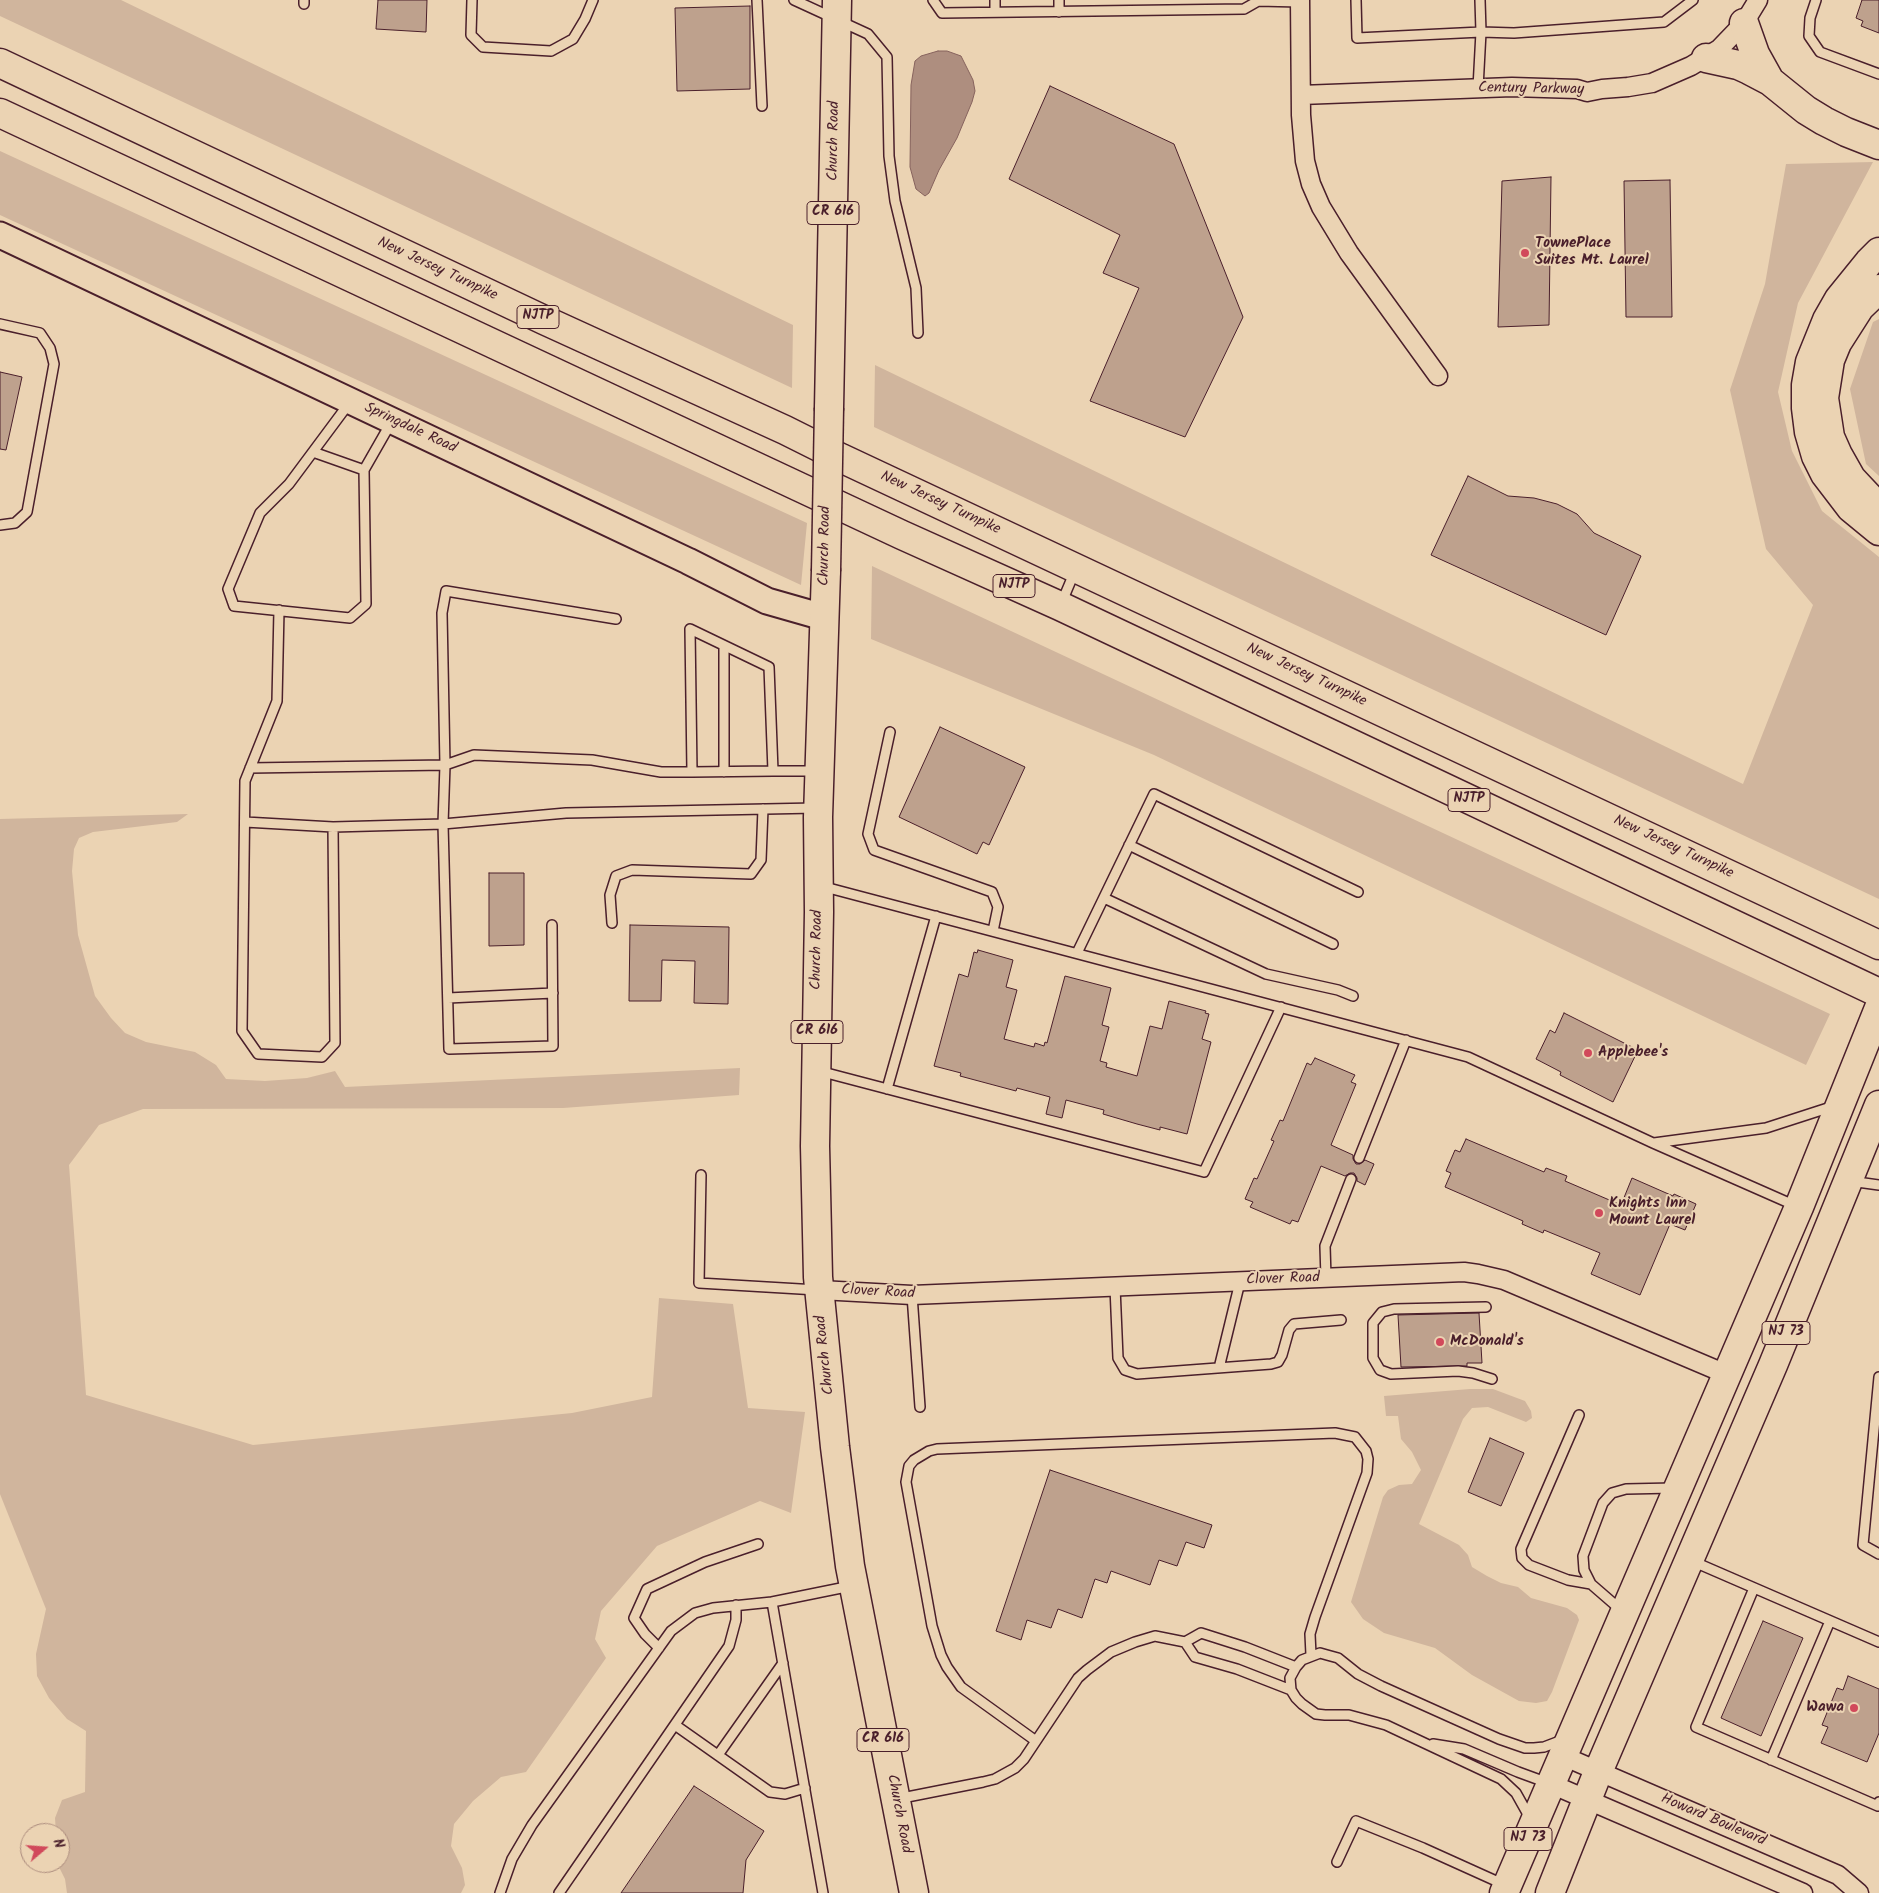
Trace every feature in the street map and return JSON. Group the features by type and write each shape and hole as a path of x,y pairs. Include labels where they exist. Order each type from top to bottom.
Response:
{"main road":[{"name":"Church Road","path":"841,8 818,808 819,885 815,1191 820,1290 846,1538 914,1893"},
{"path":"1751,11 1755,54 1770,81"},
{"path":"1706,58 1738,65 1770,81 1806,110 1846,132 1879,145"},
{"name":"New Jersey Turnpike","path":"0,63 1879,945"},
{"name":"NJTP","path":"0,112 893,531 1060,606 1879,994"},
{"name":"Springdale Road","path":"0,235 767,600 824,617"},
{"path":"1879,252 1848,287 1827,320 1810,362 1806,385 1808,432 1816,456 1825,474 1851,508 1879,531"},
{"path":"1879,289 1860,307 1837,343 1830,360 1824,398 1830,437 1838,455 1851,478 1879,508"},
{"name":"NJ 73","path":"1506,1890 1799,1207 1879,1008"},
{"name":"NJ 73","path":"1550,1893 1598,1772 1773,1366 1848,1180 1868,1142 1879,1106"}],"street":[{"path":"1300,1 1301,95 1305,161 1311,184 1349,253 1398,318 1438,376"},
{"name":"Century Parkway","path":"1301,95 1512,87 1577,89 1587,92 1652,83 1706,58 1718,49 1751,11"},
{"name":"Clover Road","path":"820,1290 912,1295 1464,1272 1504,1280 1726,1374"},
{"name":"Howard Boulevard","path":"1567,1746 1598,1772 1838,1874 1860,1893"},
{"name":"Howard Boulevard","path":"1551,1784 1803,1893"}],"lane":[{"path":"472,0 472,35 483,47 551,51 573,39 585,19 593,0"},
{"path":"757,0 762,106"},
{"path":"794,0 841,8 868,34 887,57 890,156 895,202 916,288 918,333"},
{"path":"933,0 942,13 1244,9 1258,0 1300,1"},
{"path":"995,0 995,12"},
{"path":"1059,0 1059,12"},
{"path":"1356,0 1357,38 1481,32 1514,33 1664,22 1693,0"},
{"path":"1478,88 1481,32 1480,0"},
{"path":"1816,0 1810,18 1809,36 1820,52 1879,74"},
{"path":"0,324 40,334 50,348 54,364 27,512 15,523 0,525"},
{"path":"351,401 289,484 260,513 228,589 234,606 350,618 366,604 364,470 392,421"},
{"path":"313,452 364,470"},
{"path":"1060,606 1076,568"},
{"path":"552,924 553,1046 449,1049 443,824 442,613 446,591 616,619"},
{"path":"279,610 277,702 245,781 242,1031 258,1054 322,1057 335,1043 333,827"},
{"path":"692,772 690,629 769,667 773,771"},
{"path":"724,646 724,772"},
{"path":"890,732 868,834 874,850 992,892 998,907 993,931"},
{"path":"250,768 444,764 474,755 592,760 661,772 819,771"},
{"path":"1077,953 1154,794 1358,892"},
{"path":"245,822 333,827 443,824 566,813 818,808"},
{"path":"612,923 610,895 616,876 632,870 751,874 761,860 763,809"},
{"path":"1129,845 1334,944"},
{"path":"819,885 1468,1057 1654,1143 1799,1207"},
{"path":"1104,898 1266,974 1338,990 1354,996"},
{"path":"887,1089 936,916"},
{"path":"448,998 553,994"},
{"path":"816,1070 1204,1172 1281,1007"},
{"path":"1359,1158 1406,1040"},
{"path":"1654,1143 1766,1128 1840,1104"},
{"path":"701,1175 699,1283 820,1290"},
{"path":"1326,1278 1325,1246 1351,1179"},
{"path":"1848,1180 1879,1185"},
{"path":"1219,1368 1240,1282"},
{"path":"1115,1287 1118,1358 1124,1370 1137,1374 1278,1362 1282,1355 1289,1330 1294,1324 1341,1320"},
{"path":"912,1295 920,1407"},
{"path":"1486,1307 1394,1309 1382,1312 1372,1323 1373,1358 1380,1370 1391,1374 1458,1371 1492,1379"},
{"path":"1879,1377 1863,1545 1879,1554"},
{"path":"1579,1415 1521,1549 1522,1558 1529,1565 1568,1580 1591,1584"},
{"path":"1036,1741 961,1686 947,1668 941,1655 932,1626 906,1482 908,1466 929,1451 937,1449 1335,1433 1355,1437 1366,1451 1368,1459 1367,1473 1314,1617 1310,1634 1311,1655"},
{"path":"1624,1612 1591,1584 1584,1570 1583,1556 1603,1503 1612,1493 1626,1489 1677,1488"},
{"path":"659,1648 645,1634 634,1618 647,1589 705,1562 758,1544"},
{"path":"1690,1560 1879,1642"},
{"path":"500,1893 512,1858 532,1825 671,1631 695,1612 736,1605 772,1602 854,1586"},
{"path":"1754,1588 1696,1727 1878,1806 1879,1802"},
{"path":"772,1602 823,1893"},
{"path":"560,1893 729,1646 736,1620 736,1605"},
{"path":"1771,1760 1830,1621"},
{"path":"895,1800 995,1779 1009,1772 1020,1764 1074,1684 1100,1659 1123,1646 1155,1636 1184,1642 1201,1633 1245,1647 1296,1667"},
{"path":"1184,1642 1195,1657 1238,1670 1291,1690 1302,1704 1316,1714 1349,1716 1386,1725 1501,1779 1516,1793 1533,1826"},
{"path":"1291,1690 1290,1678 1296,1667 1302,1660 1320,1653 1338,1658 1358,1674 1403,1697 1499,1739 1525,1748 1567,1746"},
{"path":"718,1755 783,1663"},
{"path":"675,1725 770,1792 785,1794 805,1788"},
{"path":"1423,1742 1464,1749 1551,1784"},
{"path":"1337,1862 1356,1821 1423,1848 1506,1890"}],"shaded area":[{"path":"0,0 121,0 793,325 792,388 0,16"},
{"path":"938,51 947,51 961,56 973,80 975,91 957,138 939,170 929,193 925,196 916,189 910,167 911,85 915,61 921,56"},
{"path":"0,151 807,523 801,585 0,215"},
{"path":"1873,162 1798,303 1778,392 1792,451 1822,511 1879,557 1879,899 874,427 875,365 1743,784 1813,605 1766,549 1730,390 1765,284 1786,164"},
{"path":"1879,319 1879,476 1866,464 1850,389 1873,322"},
{"path":"872,566 1830,1014 1806,1065 1154,755 871,639"},
{"path":"188,814 177,822 93,832 79,838 74,849 72,871 78,935 95,996 125,1033 146,1042 195,1052 216,1065 226,1079 265,1081 307,1078 335,1071 345,1087 740,1068 739,1095 563,1108 143,1109 99,1125 69,1165 86,1395 253,1445 572,1413 652,1397 659,1298 733,1304 748,1408 805,1412 791,1513 760,1501 657,1546 601,1611 595,1639 606,1658 526,1772 501,1777 473,1801 454,1824 451,1846 462,1868 465,1885 461,1893 67,1893 62,1873 70,1873 70,1823 55,1823 55,1818 62,1800 85,1792 86,1731 67,1719 49,1698 37,1676 36,1654 46,1609 0,1494 0,819"},
{"path":"1493,1389 1525,1401 1531,1411 1532,1418 1526,1422 1488,1407 1472,1408 1463,1419 1419,1524 1459,1545 1468,1555 1472,1567 1487,1576 1501,1583 1518,1587 1531,1598 1567,1608 1577,1615 1579,1620 1547,1701 1536,1703 1519,1701 1472,1675 1435,1648 1384,1633 1363,1619 1351,1602 1383,1497 1388,1490 1399,1485 1412,1484 1421,1470 1412,1452 1401,1439 1398,1416 1386,1416 1384,1396"}],"building":[{"path":"378,0 427,0 426,32 376,29"},
{"path":"1862,0 1879,0 1879,33 1861,26 1863,21 1856,18"},
{"path":"750,6 750,89 677,91 675,8"},
{"path":"1050,86 1174,144 1243,317 1185,437 1090,401 1139,288 1103,273 1120,235 1009,179"},
{"name":"TownePlace Suites Mt. Laurel","path":"1551,177 1549,325 1498,327 1502,181"},
{"name":"TownePlace Suites Mt. Laurel","path":"1670,180 1672,317 1626,317 1624,181"},
{"path":"0,372 22,377 6,450 0,449"},
{"path":"1468,476 1508,496 1534,498 1557,504 1577,514 1594,533 1641,556 1606,635 1431,555"},
{"path":"940,727 1025,767 989,845 983,842 977,854 899,817"},
{"path":"489,873 524,873 524,945 489,946"},
{"path":"630,925 729,927 728,1004 694,1003 695,961 662,960 661,1001 629,1001"},
{"path":"978,950 1013,960 1006,987 1017,990 1004,1039 1034,1047 1035,1043 1044,1046 1045,1042 1047,1043 1065,976 1111,988 1102,1025 1109,1027 1100,1061 1107,1063 1106,1067 1137,1076 1150,1026 1162,1029 1169,1001 1206,1011 1205,1013 1209,1014 1202,1039 1211,1042 1187,1134 1160,1127 1160,1130 1137,1124 1103,1114 1104,1110 1066,1100 1062,1118 1046,1114 1050,1097 1017,1088 1016,1091 960,1076 961,1073 934,1066 959,974 968,977 974,952 977,953"},
{"name":"Applebee's","path":"1564,1013 1638,1050 1613,1102 1560,1075 1561,1072 1536,1059 1550,1030 1555,1033"},
{"path":"1315,1058 1355,1075 1351,1082 1356,1084 1331,1145 1353,1155 1356,1164 1360,1164 1365,1160 1374,1164 1365,1185 1357,1181 1354,1173 1345,1176 1321,1166 1298,1222 1292,1220 1290,1224 1250,1207 1253,1202 1245,1199 1254,1178 1257,1179 1274,1141 1271,1140 1280,1120 1283,1121 1307,1063 1311,1065"},
{"name":"Knights Inn Mount Laurel","path":"1466,1139 1544,1172 1546,1168 1567,1176 1565,1181 1621,1205 1632,1178 1696,1204 1685,1230 1670,1224 1640,1295 1591,1274 1600,1253 1544,1230 1543,1233 1522,1224 1523,1221 1445,1187 1451,1173 1446,1171 1455,1150 1460,1152"},
{"name":"McDonald's","path":"1479,1313 1482,1363 1467,1363 1467,1366 1401,1367 1398,1315"},
{"path":"1490,1438 1524,1453 1501,1506 1468,1492"},
{"path":"1050,1470 1212,1525 1204,1548 1186,1542 1177,1566 1159,1560 1150,1585 1111,1571 1107,1583 1095,1579 1082,1618 1058,1609 1051,1628 1027,1620 1021,1640 996,1631"},
{"name":"Wawa","path":"1763,1621 1803,1638 1761,1736 1721,1718"},
{"name":"Wawa","path":"1848,1676 1879,1689 1879,1733 1867,1762 1821,1743 1828,1727 1822,1725 1837,1688 1843,1690"},
{"path":"694,1786 764,1831 746,1860 743,1893 621,1893"}],"place":[{"name":"TownePlace Suites Mt. Laurel","path":"1525,253"},
{"name":"Applebee's","path":"1588,1053"},
{"name":"Knights Inn Mount Laurel","path":"1599,1213"},
{"name":"McDonald's","path":"1440,1342"},
{"name":"Wawa","path":"1854,1708"}]}
